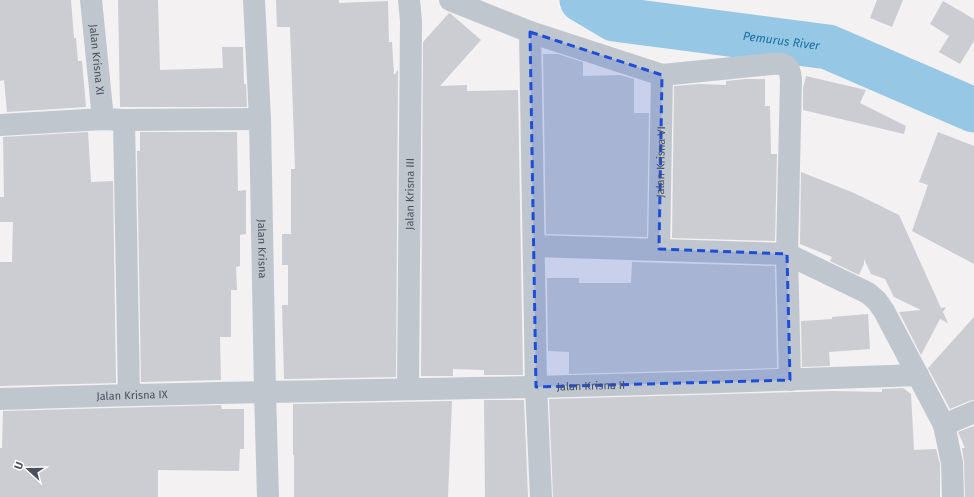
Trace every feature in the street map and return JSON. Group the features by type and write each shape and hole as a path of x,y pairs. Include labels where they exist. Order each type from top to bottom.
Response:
{"street":[{"name":"Jalan Krisna XI","path":"91,0 103,119"},
{"name":"Jalan Krisna","path":"254,0 260,119 264,392 268,497"},
{"name":"Jalan Krisna III","path":"408,389 411,20 409,0"},
{"path":"450,0 530,32 662,75 780,63 787,67 790,71 787,254 790,380"},
{"path":"530,32 536,387 541,497"},
{"name":"Jalan Krisna VI","path":"659,249 662,75"},
{"path":"0,125 103,119 260,119"},
{"path":"124,120 129,395"},
{"path":"534,246 787,254 868,293 877,301 884,311 944,425 952,463 953,497"},
{"name":"Jalan Krisna II","path":"264,392 536,387 790,380 918,374"},
{"name":"Jalan Krisna IX","path":"0,399 264,392"},
{"path":"944,425 974,412"}],"highlighted area":[{"path":"530,32 662,75 659,249 787,254 790,380 536,387"}],"building":[{"path":"0,0 71,0 74,38 76,38 78,61 82,61 86,107 7,112 4,80 0,81"},
{"path":"118,0 158,0 160,70 223,68 222,47 243,47 244,84 246,84 247,107 120,107"},
{"path":"276,0 339,0 339,3 388,1 389,42 392,42 394,75 398,70 396,377 284,379 282,305 288,305 288,265 282,265 282,234 291,234 291,169 295,169 290,27 277,27"},
{"path":"877,0 903,0 892,27 870,18"},
{"path":"943,1 974,19 974,41 960,64 939,52 949,36 930,24"},
{"path":"449,13 481,40 440,86 467,85 467,91 518,90 523,375 484,375 484,370 453,369 453,376 421,376 423,42"},
{"path":"543,54 558,54 583,62 583,76 620,75 634,79 634,113 649,113 647,237 546,234"},
{"path":"806,76 866,90 860,103 906,126 904,134 803,110 803,88"},
{"path":"765,79 765,106 770,106 771,154 777,154 775,241 672,238 674,86 700,84 726,85 726,81"},
{"path":"88,132 91,182 113,181 116,383 0,386 0,262 12,262 13,222 0,222 0,197 4,197 3,137"},
{"path":"140,132 237,132 238,191 246,190 246,234 240,235 240,266 236,267 237,290 231,290 231,337 220,337 221,380 141,382 137,151 140,151"},
{"path":"938,132 974,146 974,264 912,231 928,185 919,182"},
{"path":"801,172 854,193 899,215 941,308 946,307 943,312 948,323 940,319 921,355 899,312 921,310 894,297 885,279 871,274 864,259 864,264 859,275 830,261 832,257 800,244"},
{"path":"632,262 775,266 777,368 569,374 569,352 548,351 547,278 579,278 579,283 631,283"},
{"path":"868,314 870,349 829,352 830,366 802,367 801,321 832,319 832,317"},
{"path":"974,317 974,400 950,409 928,368"},
{"path":"903,388 911,394 914,450 936,449 940,464 940,497 553,497 549,399 832,391 882,392 882,389"},
{"path":"484,400 524,400 528,497 485,497"},
{"path":"452,401 448,497 294,497 293,404"},
{"path":"221,405 222,409 244,409 244,449 240,449 239,471 158,470 158,497 0,497 0,448 2,448 3,411"},
{"path":"974,426 974,497 965,497 962,448 965,448 958,432"}],"waterway":[{"name":"Pemurus River","path":"582,0 614,19 828,47 974,110"}]}
